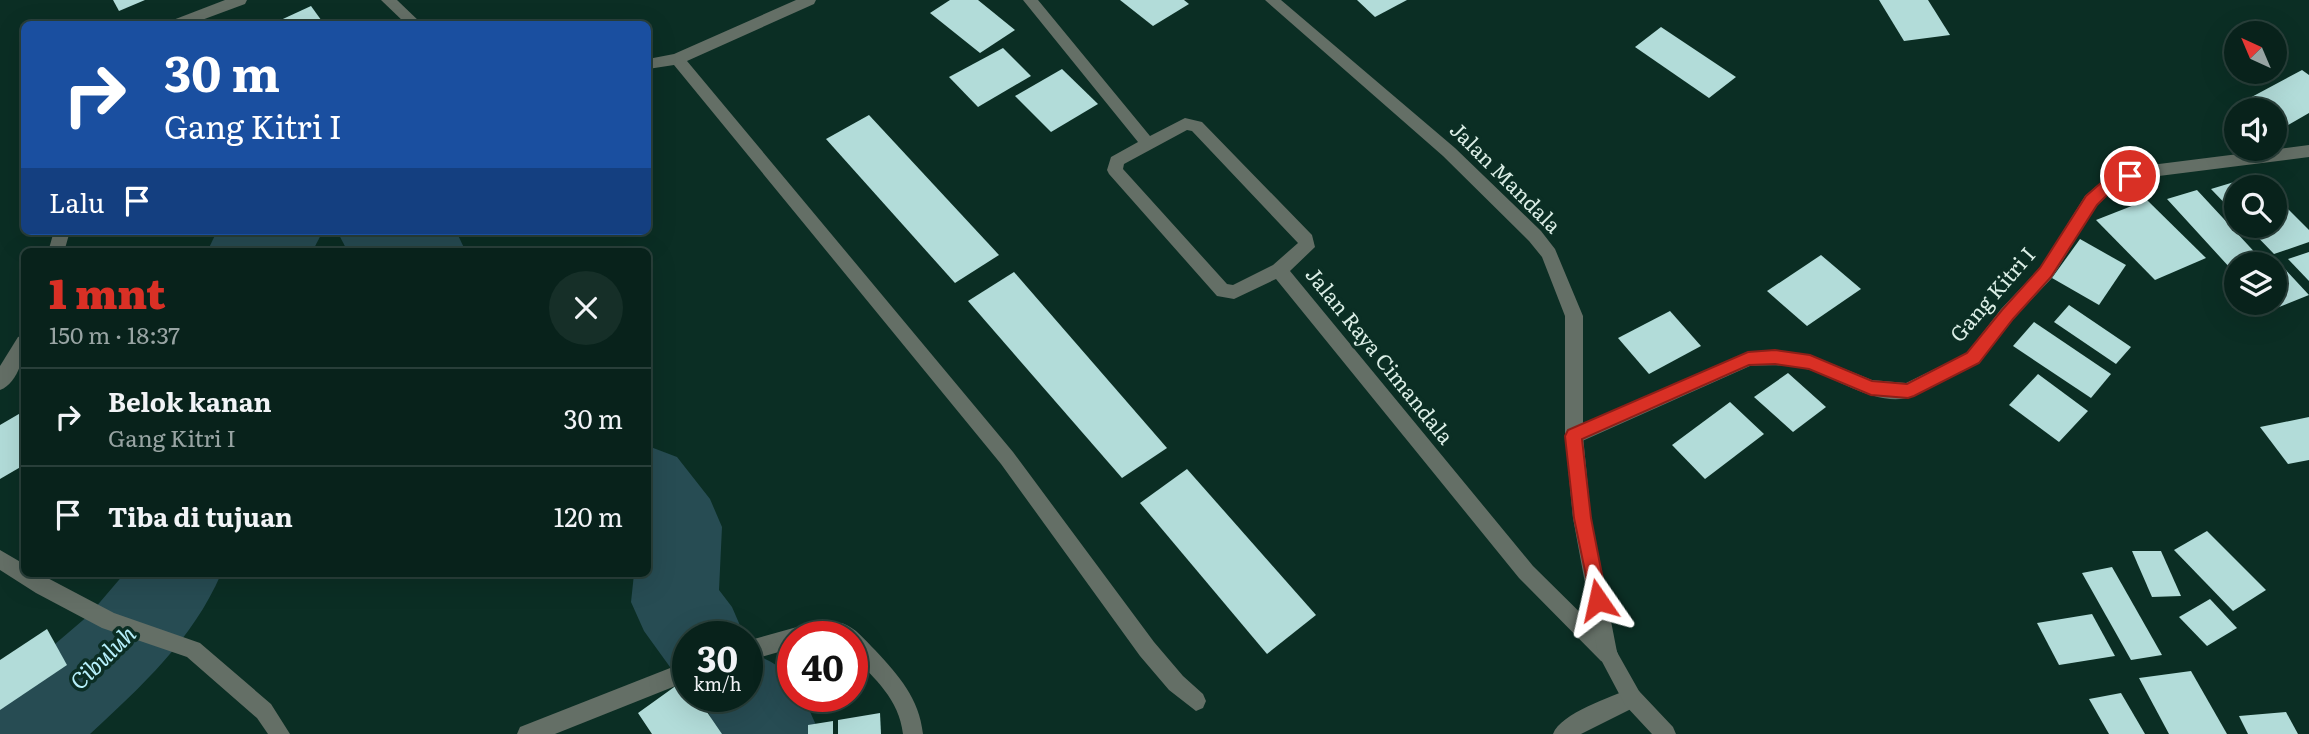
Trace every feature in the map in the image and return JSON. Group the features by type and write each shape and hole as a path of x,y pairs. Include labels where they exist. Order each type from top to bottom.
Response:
{"street":[{"path":"186,21 240,0"},
{"path":"388,0 412,21"},
{"path":"651,63 677,59 809,0"},
{"path":"1030,0 1148,144 1185,124 1197,127 1306,240 1307,247 1279,270"},
{"name":"Jalan Mandala","path":"1272,0 1449,152 1535,236 1549,254 1574,316 1573,436 1582,518 1608,654 1632,698 1666,734"},
{"path":"677,59 1007,458 1147,649 1176,683 1196,701"},
{"name":"Jalan Raya Cimandala","path":"1148,144 1117,161 1115,170 1218,287 1228,293 1234,292 1279,270 1527,572 1608,654"},
{"name":"Gang Kitri I","path":"1573,436 1748,359 1775,357 1810,362 1871,388 1908,391 1973,358 2007,314 2046,273 2091,201 2107,186 2151,171 2309,151"},
{"path":"0,382 21,347"},
{"path":"0,559 21,573"},
{"path":"28,577 127,628 193,650 264,710 280,734"},
{"path":"868,657 897,688 911,716 913,734"},
{"path":"527,734 601,708 672,678"},
{"path":"1563,734 1587,718 1632,698"}],"building":[{"path":"113,0 145,0 119,11"},
{"path":"950,0 978,0 1015,30 980,53 930,13"},
{"path":"1120,0 1184,0 1189,4 1153,26"},
{"path":"1357,0 1407,0 1375,17"},
{"path":"1879,0 1928,0 1950,35 1904,41"},
{"path":"311,6 322,21 278,21"},
{"path":"1661,27 1736,77 1709,98 1635,47"},
{"path":"1003,48 1031,76 978,107 949,77"},
{"path":"1062,69 1098,104 1051,132 1015,96"},
{"path":"2302,70 2309,75 2309,113 2287,126 2287,98 2250,98 2276,84 2287,84 2287,78"},
{"path":"869,115 999,255 955,283 826,139"},
{"path":"2224,185 2224,203 2211,189"},
{"path":"2197,190 2224,219 2224,238 2242,238 2255,252 2224,252 2224,261 2167,199"},
{"path":"2147,200 2206,258 2155,280 2096,220"},
{"path":"2287,208 2309,230 2309,242 2272,252 2259,238 2287,238"},
{"path":"2080,239 2126,265 2099,305 2052,278"},
{"path":"2309,252 2309,281 2288,259"},
{"path":"1821,255 1861,289 1807,326 1767,291"},
{"path":"2287,271 2309,295 2287,304"},
{"path":"1014,272 1167,448 1122,478 968,301"},
{"path":"2069,305 2131,347 2116,364 2054,322"},
{"path":"1670,311 1701,346 1649,374 1618,338"},
{"path":"2034,322 2111,374 2091,398 2013,346"},
{"path":"1788,373 1826,407 1793,432 1754,397"},
{"path":"2038,374 2088,411 2059,442 2009,405"},
{"path":"1730,402 1764,434 1705,479 1672,445"},
{"path":"21,413 21,467 0,479 0,425"},
{"path":"2309,417 2309,460 2288,464 2260,427"},
{"path":"1187,469 1316,615 1267,654 1140,503"},
{"path":"2207,531 2266,590 2233,611 2174,550"},
{"path":"2132,551 2161,551 2181,596 2152,597"},
{"path":"2112,567 2162,655 2131,660 2082,573"},
{"path":"2210,599 2237,628 2207,646 2179,617"},
{"path":"2092,614 2115,656 2059,665 2037,623"},
{"path":"47,629 67,665 0,710 0,660"},
{"path":"2191,671 2227,734 2169,734 2139,678"},
{"path":"672,689 672,712 707,712 722,734 652,734 638,713"},
{"path":"2121,693 2145,734 2109,734 2089,699"},
{"path":"2286,712 2298,734 2248,734 2239,716"},
{"path":"880,713 881,734 838,734 838,720"},
{"path":"833,721 833,734 808,734 808,725"}],"waterway":[{"name":"Cibuluh","path":"252,248 278,235"},
{"name":"Cibuluh","path":"384,235 419,248"},
{"name":"Cibuluh","path":"651,488 680,527 675,602 689,621"},
{"name":"Cibuluh","path":"21,734 121,646 176,577"},
{"name":"Cibuluh","path":"758,712 774,734"}],"route":[{"path":"1598,600 1582,518 1573,436 1748,359 1775,357 1810,362 1871,388 1908,391 1973,358 2007,314 2046,273 2091,201 2107,186 2130,176"}]}
